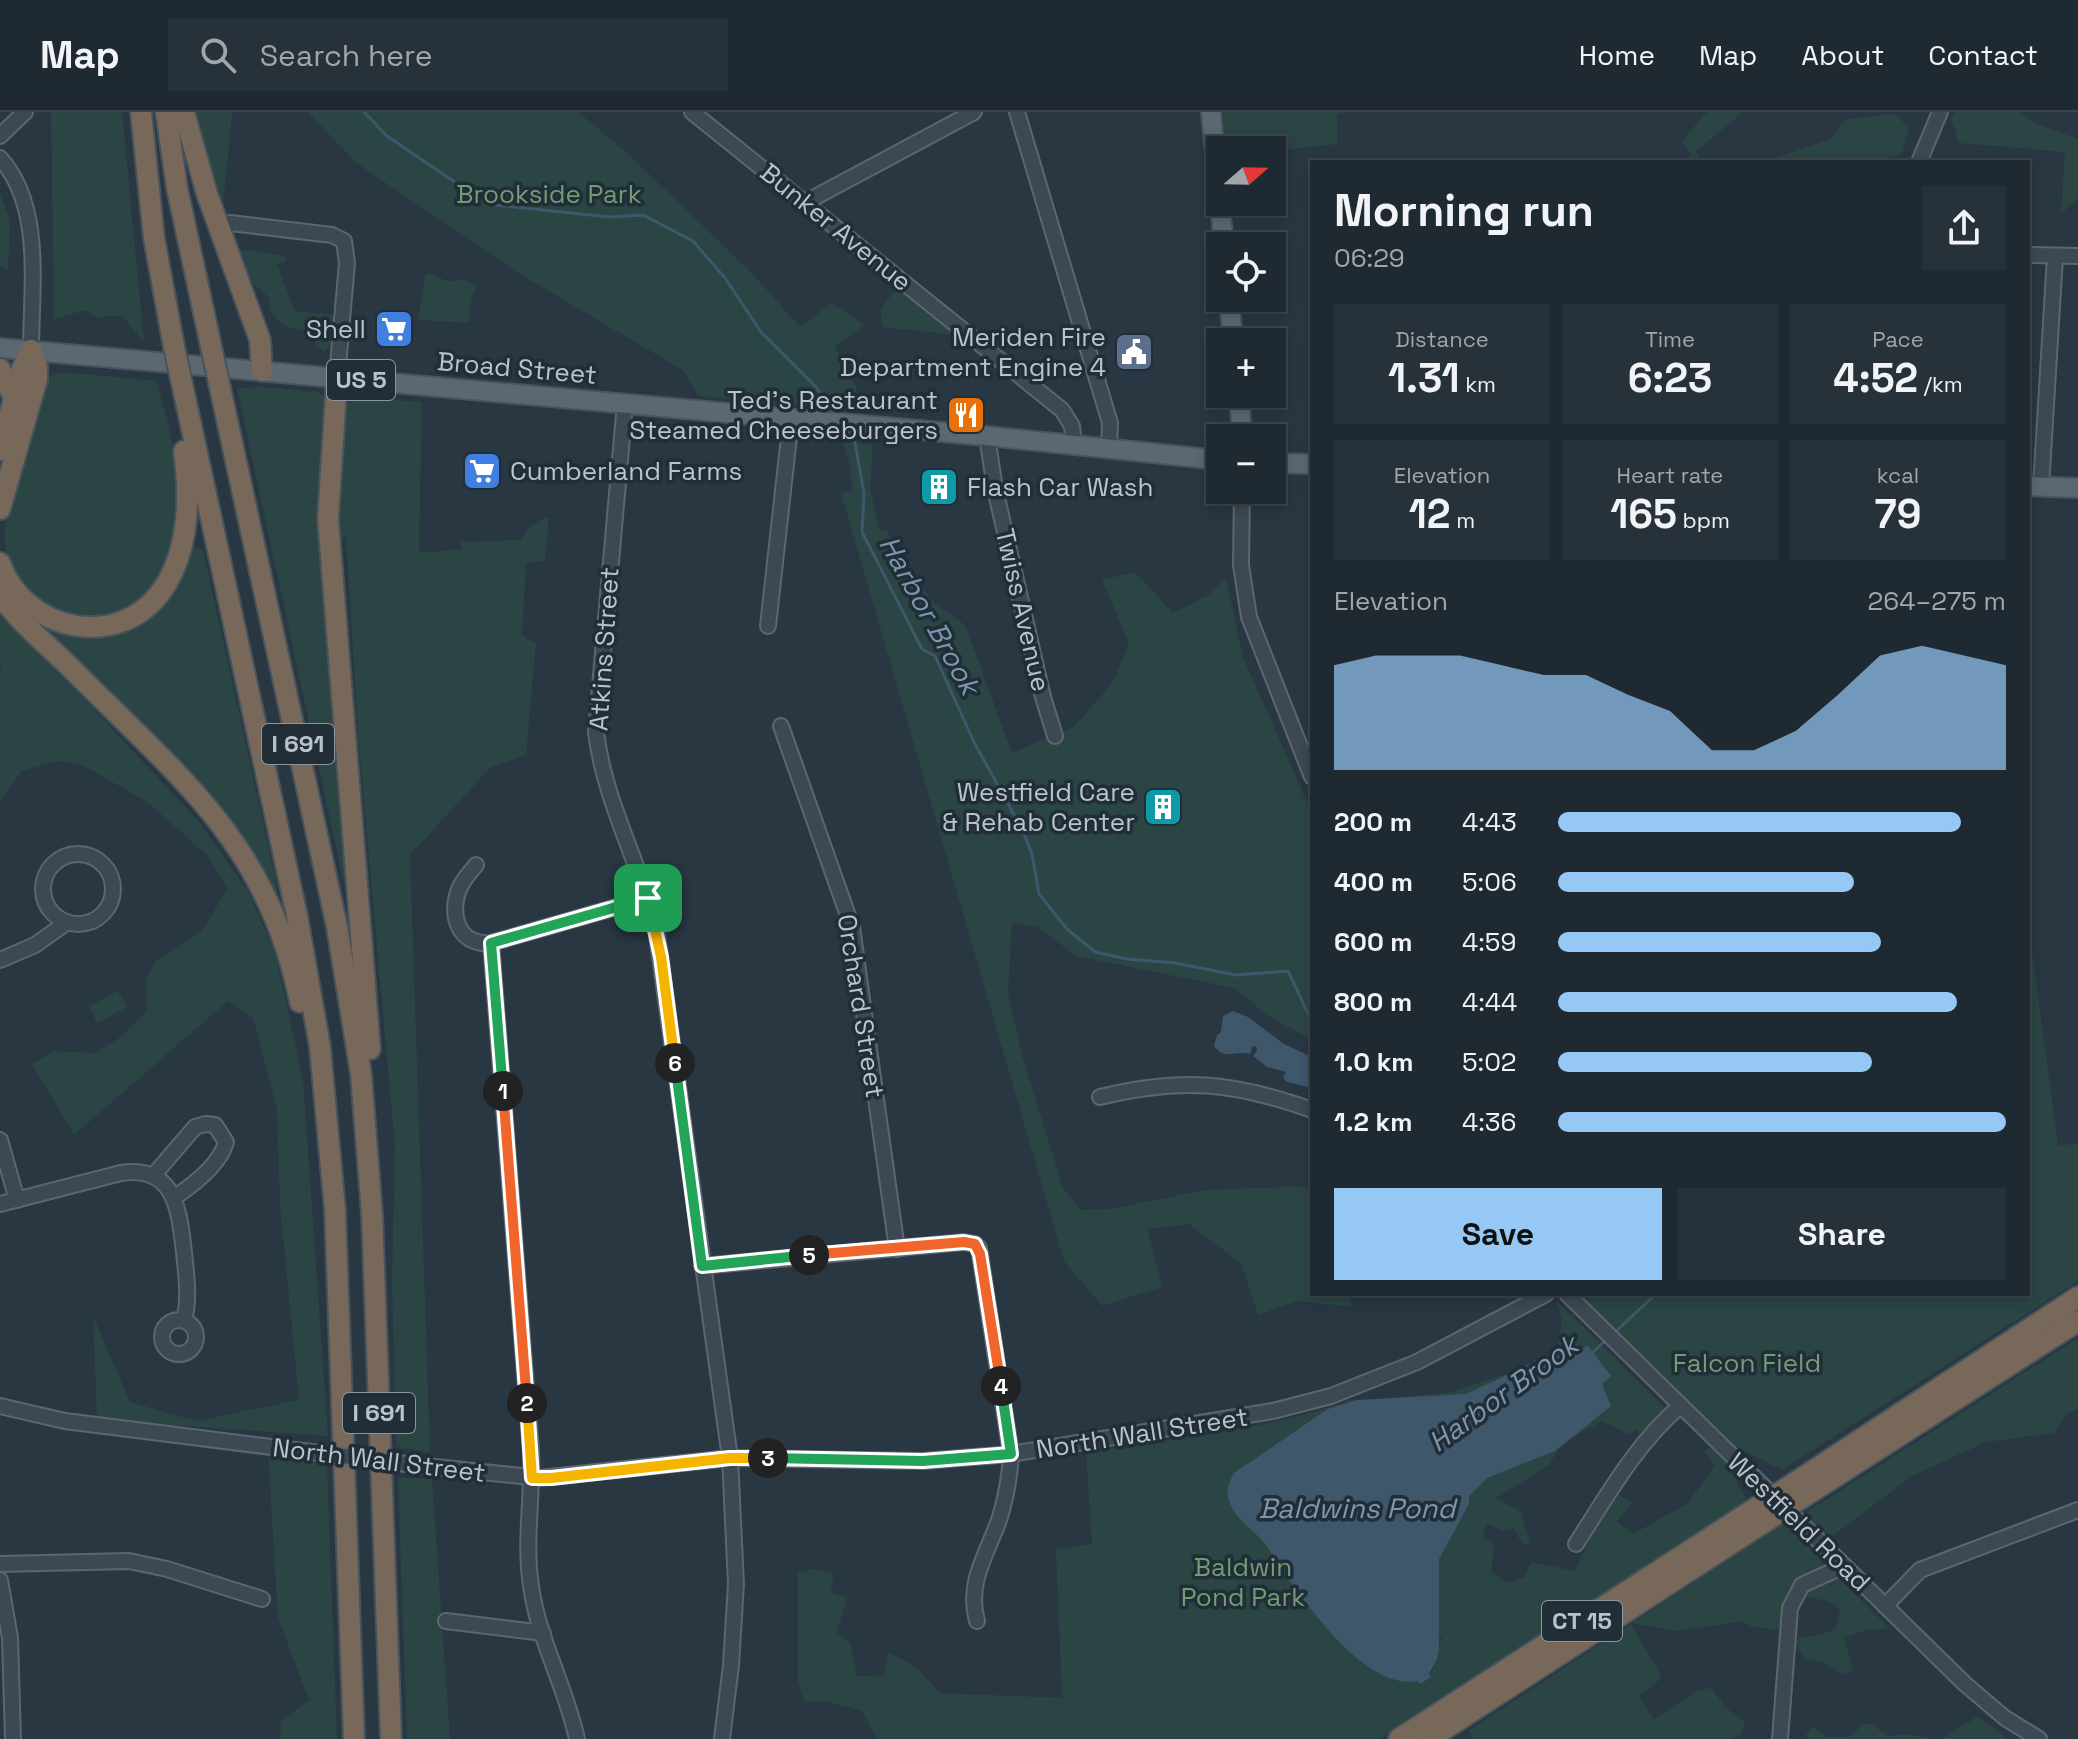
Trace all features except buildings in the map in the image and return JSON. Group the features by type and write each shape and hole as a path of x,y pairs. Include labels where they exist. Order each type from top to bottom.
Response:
{"highway":[{"name":"I 691","path":"141,112 154,238 174,347 295,905 309,975 322,1069 335,1225 354,1739"},
{"name":"I 691","path":"166,112 177,188 335,915 349,992 365,1108 372,1214 391,1739"},
{"path":"184,112 207,194 260,340 262,371"},
{"path":"0,450 22,369 31,350"},
{"path":"0,509 37,379 37,367 31,350"},
{"path":"0,369 14,398"},
{"path":"337,377 328,519 372,1066 365,1108"},
{"path":"0,563 10,584 23,600 44,616 66,625 89,627 112,624 130,617 149,604 172,573 184,529 188,495 182,433 182,387"},
{"path":"0,595 177,774 239,847 278,921 293,969 308,1037 322,1069"},
{"name":"CT 15","path":"1429,1739 1780,1503 2078,1297"},
{"name":"CT 15","path":"1399,1739 2078,1321"}],"main road":[{"path":"1211,112 1223,232"},
{"name":"Broad Street","path":"0,348 987,436 1206,459"},
{"path":"1286,463 1310,464"},
{"path":"2035,487 2078,488"}],"street":[{"path":"0,136 25,112"},
{"name":"Bunker Avenue","path":"692,112 1062,410 1072,426 1074,446"},
{"path":"806,202 974,112"},
{"path":"1017,112 1110,423 1109,449"},
{"path":"1920,160 1940,112"},
{"path":"0,158 19,183 29,218 31,350"},
{"path":"230,223 332,235 344,240 347,263 337,377"},
{"path":"2030,255 2078,256"},
{"path":"2035,487 2055,257"},
{"name":"Atkins Street","path":"625,403 596,732 606,785 648,898 661,957 730,1458 736,1584 722,1739"},
{"path":"768,626 791,419"},
{"name":"Twiss Avenue","path":"987,436 998,500 1043,697 1055,736"},
{"path":"1242,504 1241,556 1247,608 1254,634 1310,772"},
{"name":"Orchard Street","path":"781,726 852,927 897,1249"},
{"path":"0,960 35,945 66,923 78,925 100,918 113,898 114,887 110,874 93,857 82,854 66,856 51,866 45,876 43,898 48,909 66,923"},
{"path":"476,865 460,889 456,913 465,938 473,942 491,943 648,898"},
{"path":"491,943 532,1478 528,1566 536,1611 566,1696 577,1739"},
{"path":"1100,1097 1151,1087 1213,1085 1253,1091 1310,1109"},
{"path":"153,1176 195,1127 215,1125 226,1142 224,1151 190,1187 175,1197"},
{"path":"0,1140 17,1200"},
{"path":"0,1204 121,1173 141,1172 153,1176 169,1188 179,1208 188,1294 184,1320"},
{"path":"702,1266 821,1253 964,1242 975,1244 980,1254 1011,1454 1010,1476 1002,1509 975,1578 973,1608 977,1621"},
{"name":"North Wall Street","path":"0,1406 65,1421 532,1478 730,1458 923,1461 1011,1454 1181,1428 1273,1411 1331,1396 1417,1362 1542,1296"},
{"name":"Westfield Road","path":"1569,1296 1991,1708 2039,1739"},
{"path":"1576,1544 1641,1447 1680,1406"},
{"path":"1885,1606 1920,1570 2078,1510"},
{"path":"0,1564 129,1561 167,1569 262,1599"},
{"path":"1780,1739 1790,1608 1802,1585 1844,1566"},
{"path":"0,1580 10,1638 13,1739"},
{"path":"446,1621 543,1633"}],"green space":[{"path":"51,112 122,112 144,342 122,316 96,317 85,310 54,319"},
{"path":"195,112 232,112 223,206 214,190"},
{"name":"Brookside Park","path":"308,112 578,112 626,152 752,273 800,327 831,303 865,325 835,346 857,389 855,411 698,396 684,371 520,274 355,162"},
{"path":"1223,112 1345,112 1337,115 1337,144 1286,149 1286,136 1225,136"},
{"path":"1707,112 1743,112 1696,151 1701,160 1683,160 1691,155 1682,141"},
{"path":"1955,112 2019,112 2037,124 2078,139 2078,198 2061,214 2065,152 1959,143 1951,118"},
{"path":"1894,114 1909,127 1902,154 1879,160 1774,160 1832,138 1842,123 1850,119"},
{"path":"0,194 10,221 8,271 0,264"},
{"path":"237,251 258,251 286,257 285,262 277,264 295,311 334,315 332,344 324,352 302,330 284,326 270,311 269,298 246,276"},
{"path":"426,273 448,281 464,280 477,285 471,299 469,323 418,320"},
{"path":"897,287 957,335 882,327 881,309"},
{"path":"62,372 157,381 176,465 174,540 162,574 142,597 117,612 89,617 61,613 36,600 16,578 5,546 7,508 27,435 50,376"},
{"path":"237,388 319,392 326,398 352,889 345,889"},
{"path":"362,395 422,402 419,553 461,549 461,542 521,540 532,525 549,517 545,561 526,563 522,635 536,643 526,755 490,768 410,855 430,1452 396,1447 392,1280 395,1146 358,736 346,534 335,544 344,405"},
{"path":"842,439 873,445 870,489 880,531 886,530 933,602 965,625 1012,753 1074,727 1113,682 1129,643 1102,580 1135,572 1173,613 1210,594 1226,578 1243,657 1310,808 1310,1039 1270,1017 1234,988 1076,956 1038,927 1012,922 1008,993 1022,1055 1063,1188 1081,1210 1111,1209 1206,1190 1310,1186 1310,1296 1349,1296 1351,1307 1297,1301 1258,1315 1241,1263 1189,1224 1147,1229 1162,1287 1102,1306 1064,1261 841,493 852,491 850,465"},
{"path":"193,546 203,550 281,911 233,825 152,739 39,628 42,620 93,631 171,590"},
{"path":"0,608 201,824 248,891 275,952 303,1080 328,1436 97,1420 93,1316 130,1402 196,1421 299,1400 280,1206 277,1109 253,1018 228,1001 74,1135 32,1064 54,1051 95,1053 118,1039 147,1011 146,978 156,961 202,931 227,889 209,857 146,801 80,764 57,761 21,771 0,803"},
{"name":"Falcon Field","path":"2030,938 2058,1145 2078,1144 2078,1281 1782,1470 1739,1449 1586,1300 1595,1296 2030,1296"},
{"path":"118,991 127,1007 97,1023 89,1006"},
{"name":"Baldwin Pond Park","path":"1556,1300 1664,1407 1639,1435 1637,1429 1629,1434 1602,1421 1558,1450 1549,1465 1496,1498 1521,1512 1530,1543 1523,1545 1513,1528 1502,1531 1487,1523 1483,1537 1494,1545 1491,1572 1508,1583 1524,1577 1532,1562 1574,1571 1601,1518 1618,1494 1632,1503 1617,1521 1633,1534 1688,1503 1715,1465 1704,1451 1714,1446 1740,1478 1736,1482 1749,1502 1380,1739 877,1739 862,1711 826,1701 804,1701 798,1681 798,1573 813,1569 834,1574 830,1592 847,1597 837,1633 850,1642 857,1676 883,1675 889,1652 917,1668 940,1693 1062,1698 1056,1549 1092,1544 1086,1453 1255,1426 1354,1399 1356,1402 1451,1392 1515,1371 1558,1352 1562,1319","holes":["1442,1637 1432,1672 1418,1681 1383,1673"]},
{"path":"2078,1338 2078,1408 2066,1415 2054,1433 1986,1442 1912,1476 1827,1540 1802,1515"},
{"path":"268,1452 327,1465 337,1739 281,1739 280,1722 309,1700 278,1618"},
{"path":"398,1478 432,1479 450,1739 407,1739"},
{"path":"1784,1523 1890,1629 1870,1629 1844,1638 1853,1670 1842,1675 1825,1663 1805,1658 1792,1640 1837,1627 1840,1610 1828,1601 1801,1596 1778,1630 1753,1627 1742,1621 1677,1631 1632,1623"},
{"path":"1631,1624 1662,1678 1639,1696 1654,1719 1698,1690 1712,1688 1725,1707 1745,1722 1741,1734 1732,1739 1472,1739 1468,1731"},
{"path":"1978,1716 2007,1739 1942,1739"},
{"path":"1870,1723 1888,1736 1909,1734 1933,1739 1808,1739 1806,1735 1812,1726 1827,1737 1851,1736 1862,1725"}],"water":[{"path":"1233,1011 1248,1017 1284,1044 1310,1056 1310,1088 1287,1082 1283,1078 1286,1072 1267,1067 1253,1056 1256,1046 1252,1047 1250,1054 1226,1054 1218,1050 1214,1046 1221,1032 1223,1016"},
{"name":"Baldwins Pond","path":"1575,1343 1581,1348 1588,1346 1611,1376 1602,1384 1611,1406 1555,1451 1487,1478 1469,1496 1469,1504 1439,1559 1439,1649 1429,1674 1431,1677 1420,1684 1418,1681 1399,1681 1381,1674 1362,1662 1328,1630 1265,1544 1237,1515 1228,1493 1234,1473 1328,1409 1357,1400 1466,1394"}],"waterway":[{"name":"Harbor Brook","path":"364,112 387,136 487,204 609,217 643,215 693,241 725,278 761,332 816,387 836,416"},
{"name":"Harbor Brook","path":"847,432 855,443 864,493 862,532 922,649 935,656 974,742 1023,831 1032,854 1039,894 1067,929 1095,952 1236,975 1288,971 1310,1018"},
{"name":"Harbor Brook","path":"1614,1333 1654,1296"},
{"name":"Harbor Brook","path":"1591,1354 1606,1340"}],"place":[{"name":"Shell","path":"394,329"},
{"name":"Meriden Fire Department Engine 4","path":"1134,352"},
{"name":"Ted's Restaurant Steamed Cheeseburgers","path":"966,415"},
{"name":"Cumberland Farms","path":"482,471"},
{"name":"Flash Car Wash","path":"939,487"},
{"name":"Westfield Care & Rehab Center","path":"1163,807"}],"route":[{"path":"648,898 661,957 702,1266 821,1253 964,1242 975,1244 979,1248 1011,1454 923,1461 730,1458 532,1478 491,943 648,898"}]}
